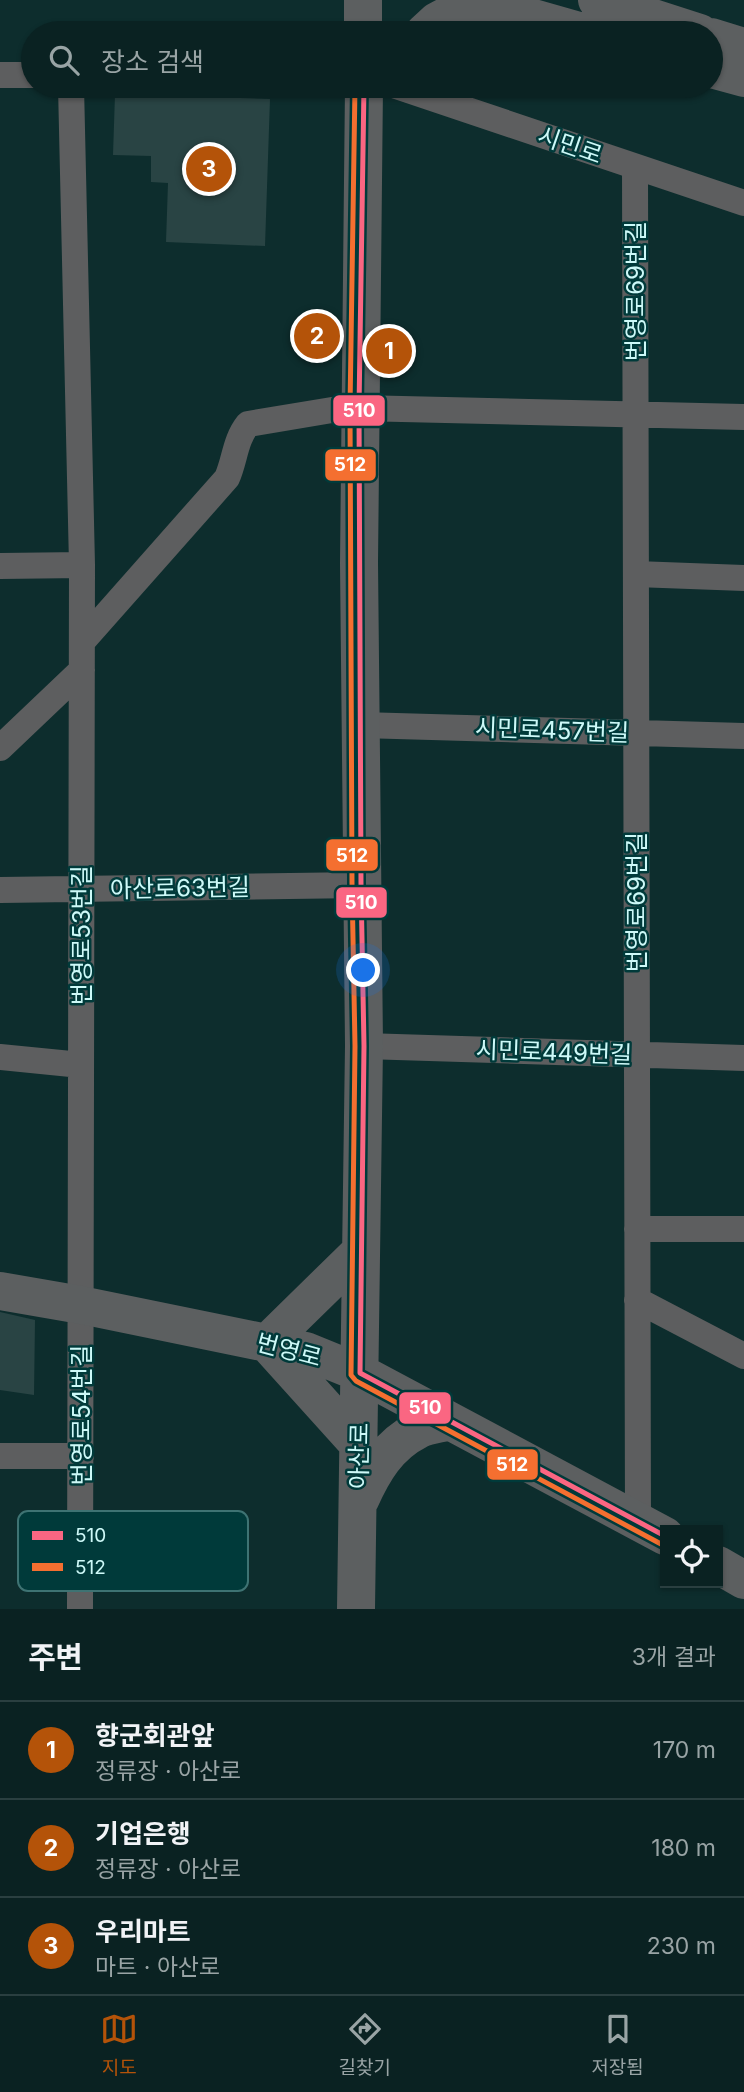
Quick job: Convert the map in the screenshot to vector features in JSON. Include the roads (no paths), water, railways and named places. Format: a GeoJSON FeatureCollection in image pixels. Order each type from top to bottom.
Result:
{"type":"FeatureCollection","features":[{"type":"Feature","properties":{"kind":"street"},"geometry":{"type":"LineString","coordinates":[[363,0],[363,21]]}},
{"type":"Feature","properties":{"kind":"street"},"geometry":{"type":"LineString","coordinates":[[597,0],[663,21]]}},
{"type":"Feature","properties":{"kind":"street"},"geometry":{"type":"LineString","coordinates":[[436,21],[472,1],[543,21]]}},
{"type":"Feature","properties":{"kind":"street"},"geometry":{"type":"LineString","coordinates":[[723,41],[744,47]]}},
{"type":"Feature","properties":{"kind":"street"},"geometry":{"type":"LineString","coordinates":[[723,73],[744,79]]}},
{"type":"Feature","properties":{"kind":"street"},"geometry":{"type":"LineString","coordinates":[[0,75],[21,75]]}},
{"type":"Feature","properties":{"kind":"street","name":"번영로53번길"},"geometry":{"type":"LineString","coordinates":[[71,98],[82,565],[81,1305]]}},
{"type":"Feature","properties":{"kind":"street","name":"아산로"},"geometry":{"type":"LineString","coordinates":[[356,1609],[364,1046],[359,408],[376,98]]}},
{"type":"Feature","properties":{"kind":"street","name":"시민로"},"geometry":{"type":"LineString","coordinates":[[403,98],[635,167],[744,203]]}},
{"type":"Feature","properties":{"kind":"street","name":"번영로69번길"},"geometry":{"type":"LineString","coordinates":[[635,167],[637,1300],[651,1528]]}},
{"type":"Feature","properties":{"kind":"street"},"geometry":{"type":"LineString","coordinates":[[82,642],[227,478],[240,435],[248,425],[332,410],[359,408],[744,417]]}},
{"type":"Feature","properties":{"kind":"street"},"geometry":{"type":"LineString","coordinates":[[0,566],[82,565]]}},
{"type":"Feature","properties":{"kind":"street"},"geometry":{"type":"LineString","coordinates":[[636,574],[744,578]]}},
{"type":"Feature","properties":{"kind":"street"},"geometry":{"type":"LineString","coordinates":[[0,748],[82,670]]}},
{"type":"Feature","properties":{"kind":"street","name":"시민로457번길"},"geometry":{"type":"LineString","coordinates":[[361,725],[744,736]]}},
{"type":"Feature","properties":{"kind":"street","name":"아산로63번길"},"geometry":{"type":"LineString","coordinates":[[0,890],[361,885]]}},
{"type":"Feature","properties":{"kind":"street","name":"시민로449번길"},"geometry":{"type":"LineString","coordinates":[[364,1046],[744,1058]]}},
{"type":"Feature","properties":{"kind":"street"},"geometry":{"type":"LineString","coordinates":[[0,1057],[81,1065]]}},
{"type":"Feature","properties":{"kind":"street"},"geometry":{"type":"LineString","coordinates":[[637,1229],[744,1229]]}},
{"type":"Feature","properties":{"kind":"street"},"geometry":{"type":"LineString","coordinates":[[359,1445],[267,1343],[361,1251]]}},
{"type":"Feature","properties":{"kind":"street","name":"번영로"},"geometry":{"type":"LineString","coordinates":[[0,1291],[306,1351],[360,1373],[651,1528]]}},
{"type":"Feature","properties":{"kind":"street"},"geometry":{"type":"LineString","coordinates":[[637,1300],[744,1356]]}},
{"type":"Feature","properties":{"kind":"street","name":"번영로54번길"},"geometry":{"type":"LineString","coordinates":[[81,1305],[81,1511]]}},
{"type":"Feature","properties":{"kind":"street"},"geometry":{"type":"LineString","coordinates":[[358,1505],[372,1473],[392,1447],[420,1429],[450,1421]]}},
{"type":"Feature","properties":{"kind":"street"},"geometry":{"type":"LineString","coordinates":[[0,1456],[81,1456]]}},
{"type":"Feature","properties":{"kind":"street"},"geometry":{"type":"LineString","coordinates":[[723,1568],[744,1580]]}},
{"type":"Feature","properties":{"kind":"street","name":"번영로54번길"},"geometry":{"type":"LineString","coordinates":[[80,1591],[80,1609]]}},
{"type":"Feature","properties":{"kind":"place","name":"우리마트"},"geometry":{"type":"Point","coordinates":[209,169]}},
{"type":"Feature","properties":{"kind":"place","name":"기업은행"},"geometry":{"type":"Point","coordinates":[317,336]}},
{"type":"Feature","properties":{"kind":"place","name":"향군회관앞"},"geometry":{"type":"Point","coordinates":[389,351]}}]}
